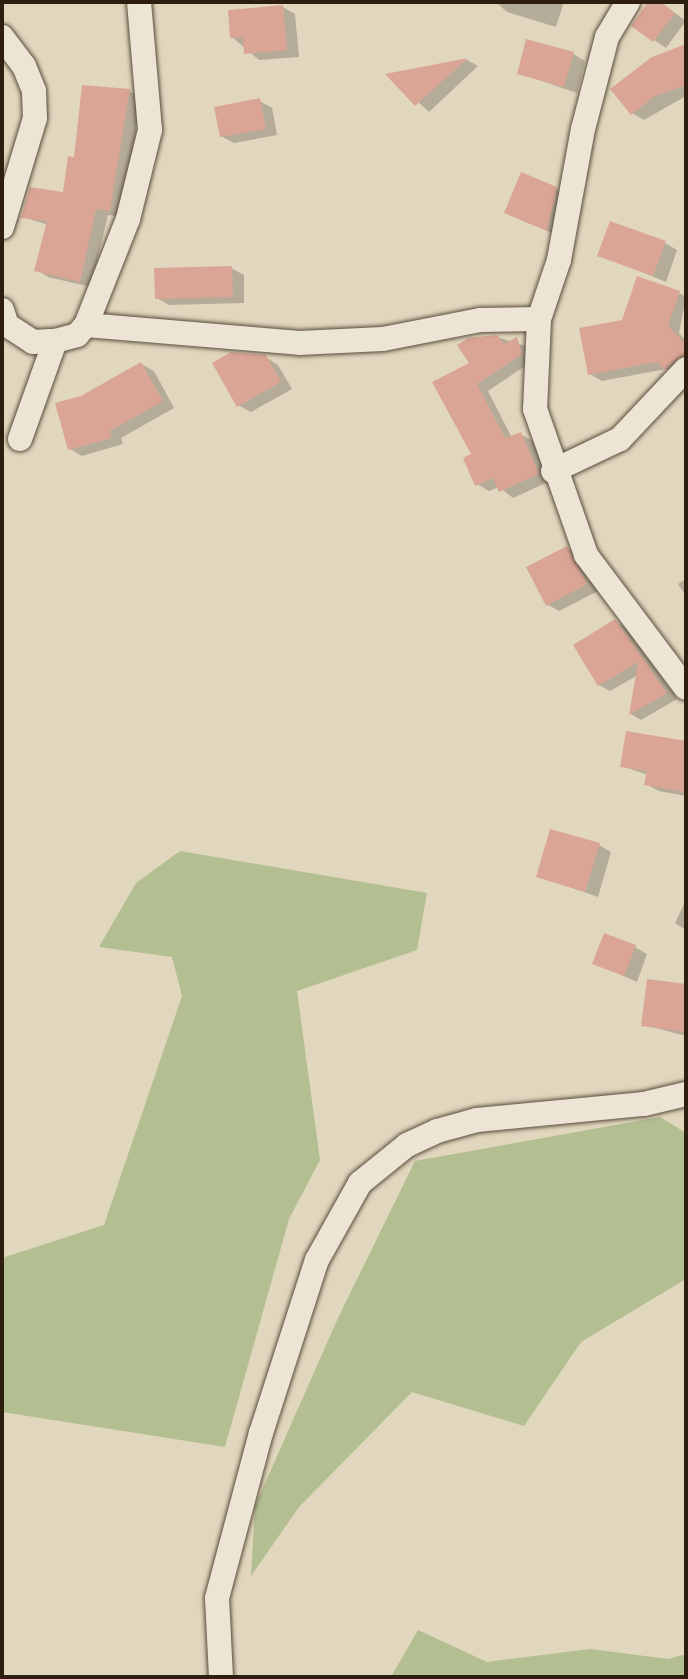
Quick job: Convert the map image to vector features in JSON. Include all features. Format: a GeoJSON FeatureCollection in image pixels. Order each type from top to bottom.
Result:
{"type":"FeatureCollection","features":[{"type":"Feature","properties":{"kind":"street"},"geometry":{"type":"LineString","coordinates":[[2,310],[7,325],[33,342],[55,341],[77,335],[86,325],[128,219],[150,130],[139,2]]}},
{"type":"Feature","properties":{"kind":"street"},"geometry":{"type":"LineString","coordinates":[[628,2],[607,37],[583,129],[559,260],[539,319],[535,409],[553,471],[586,555],[686,688]]}},
{"type":"Feature","properties":{"kind":"street"},"geometry":{"type":"LineString","coordinates":[[2,37],[24,66],[34,91],[35,118],[2,227]]}},
{"type":"Feature","properties":{"kind":"street"},"geometry":{"type":"LineString","coordinates":[[86,325],[299,343],[383,339],[480,320],[539,319]]}},
{"type":"Feature","properties":{"kind":"street"},"geometry":{"type":"LineString","coordinates":[[20,439],[55,341]]}},
{"type":"Feature","properties":{"kind":"street"},"geometry":{"type":"LineString","coordinates":[[553,471],[620,439],[686,369]]}},
{"type":"Feature","properties":{"kind":"street"},"geometry":{"type":"LineString","coordinates":[[221,1677],[217,1598],[261,1433],[317,1260],[360,1183],[407,1145],[437,1131],[477,1120],[644,1104],[686,1094]]}},
{"type":"Feature","properties":{"kind":"green space"},"geometry":{"type":"Polygon","coordinates":[[[180,851],[427,893],[417,950],[297,991],[320,1160],[289,1219],[225,1447],[2,1412],[2,1258],[104,1225],[182,996],[172,957],[99,947],[136,883],[180,851]]]}},
{"type":"Feature","properties":{"kind":"green space"},"geometry":{"type":"Polygon","coordinates":[[[660,1117],[686,1133],[686,1279],[581,1342],[524,1426],[412,1392],[299,1507],[251,1576],[255,1506],[338,1318],[415,1161],[660,1117]]]}},
{"type":"Feature","properties":{"kind":"green space"},"geometry":{"type":"Polygon","coordinates":[[[418,1630],[487,1662],[590,1649],[668,1659],[686,1654],[686,1677],[391,1677],[418,1630]]]}},
{"type":"Feature","properties":{"kind":"building"},"geometry":{"type":"Polygon","coordinates":[[[648,2],[661,2],[675,13],[653,42],[631,26],[648,2]]]}},
{"type":"Feature","properties":{"kind":"building"},"geometry":{"type":"Polygon","coordinates":[[[283,5],[287,50],[244,54],[243,37],[230,38],[228,10],[283,5]]]}},
{"type":"Feature","properties":{"kind":"building"},"geometry":{"type":"Polygon","coordinates":[[[526,39],[574,52],[564,87],[517,74],[526,39]]]}},
{"type":"Feature","properties":{"kind":"building"},"geometry":{"type":"Polygon","coordinates":[[[686,44],[686,85],[653,97],[631,115],[610,89],[652,57],[686,44]]]}},
{"type":"Feature","properties":{"kind":"building"},"geometry":{"type":"Polygon","coordinates":[[[468,58],[415,106],[385,74],[468,58]]]}},
{"type":"Feature","properties":{"kind":"building"},"geometry":{"type":"Polygon","coordinates":[[[82,85],[130,89],[110,211],[96,209],[80,282],[34,271],[47,221],[21,218],[30,187],[63,192],[68,156],[74,157],[82,85]]]}},
{"type":"Feature","properties":{"kind":"building"},"geometry":{"type":"Polygon","coordinates":[[[260,98],[266,129],[220,137],[214,107],[260,98]]]}},
{"type":"Feature","properties":{"kind":"building"},"geometry":{"type":"Polygon","coordinates":[[[521,172],[557,187],[547,231],[504,213],[521,172]]]}},
{"type":"Feature","properties":{"kind":"building"},"geometry":{"type":"Polygon","coordinates":[[[610,221],[666,241],[653,276],[597,256],[610,221]]]}},
{"type":"Feature","properties":{"kind":"building"},"geometry":{"type":"Polygon","coordinates":[[[232,266],[233,297],[155,299],[154,268],[232,266]]]}},
{"type":"Feature","properties":{"kind":"building"},"geometry":{"type":"Polygon","coordinates":[[[637,276],[680,291],[668,325],[686,345],[686,354],[664,370],[657,362],[588,375],[579,328],[622,320],[637,276]]]}},
{"type":"Feature","properties":{"kind":"building"},"geometry":{"type":"Polygon","coordinates":[[[497,335],[504,344],[517,337],[522,354],[477,384],[505,438],[521,432],[539,474],[499,492],[493,478],[475,486],[463,458],[471,454],[432,382],[469,363],[457,345],[468,338],[497,335]]]}},
{"type":"Feature","properties":{"kind":"building"},"geometry":{"type":"Polygon","coordinates":[[[231,352],[266,355],[281,382],[237,407],[212,363],[231,352]]]}},
{"type":"Feature","properties":{"kind":"building"},"geometry":{"type":"Polygon","coordinates":[[[141,362],[163,401],[110,431],[112,438],[68,450],[55,403],[81,396],[141,362]]]}},
{"type":"Feature","properties":{"kind":"building"},"geometry":{"type":"Polygon","coordinates":[[[567,546],[587,584],[546,606],[526,567],[567,546]]]}},
{"type":"Feature","properties":{"kind":"building"},"geometry":{"type":"Polygon","coordinates":[[[615,619],[667,693],[629,715],[638,662],[598,686],[573,645],[615,619]]]}},
{"type":"Feature","properties":{"kind":"building"},"geometry":{"type":"Polygon","coordinates":[[[626,731],[686,741],[686,792],[644,785],[647,771],[620,767],[626,731]]]}},
{"type":"Feature","properties":{"kind":"building"},"geometry":{"type":"Polygon","coordinates":[[[550,829],[600,843],[585,892],[536,877],[550,829]]]}},
{"type":"Feature","properties":{"kind":"building"},"geometry":{"type":"Polygon","coordinates":[[[604,933],[636,945],[624,976],[592,964],[604,933]]]}},
{"type":"Feature","properties":{"kind":"building"},"geometry":{"type":"Polygon","coordinates":[[[647,979],[686,984],[686,1032],[641,1026],[647,979]]]}}]}
